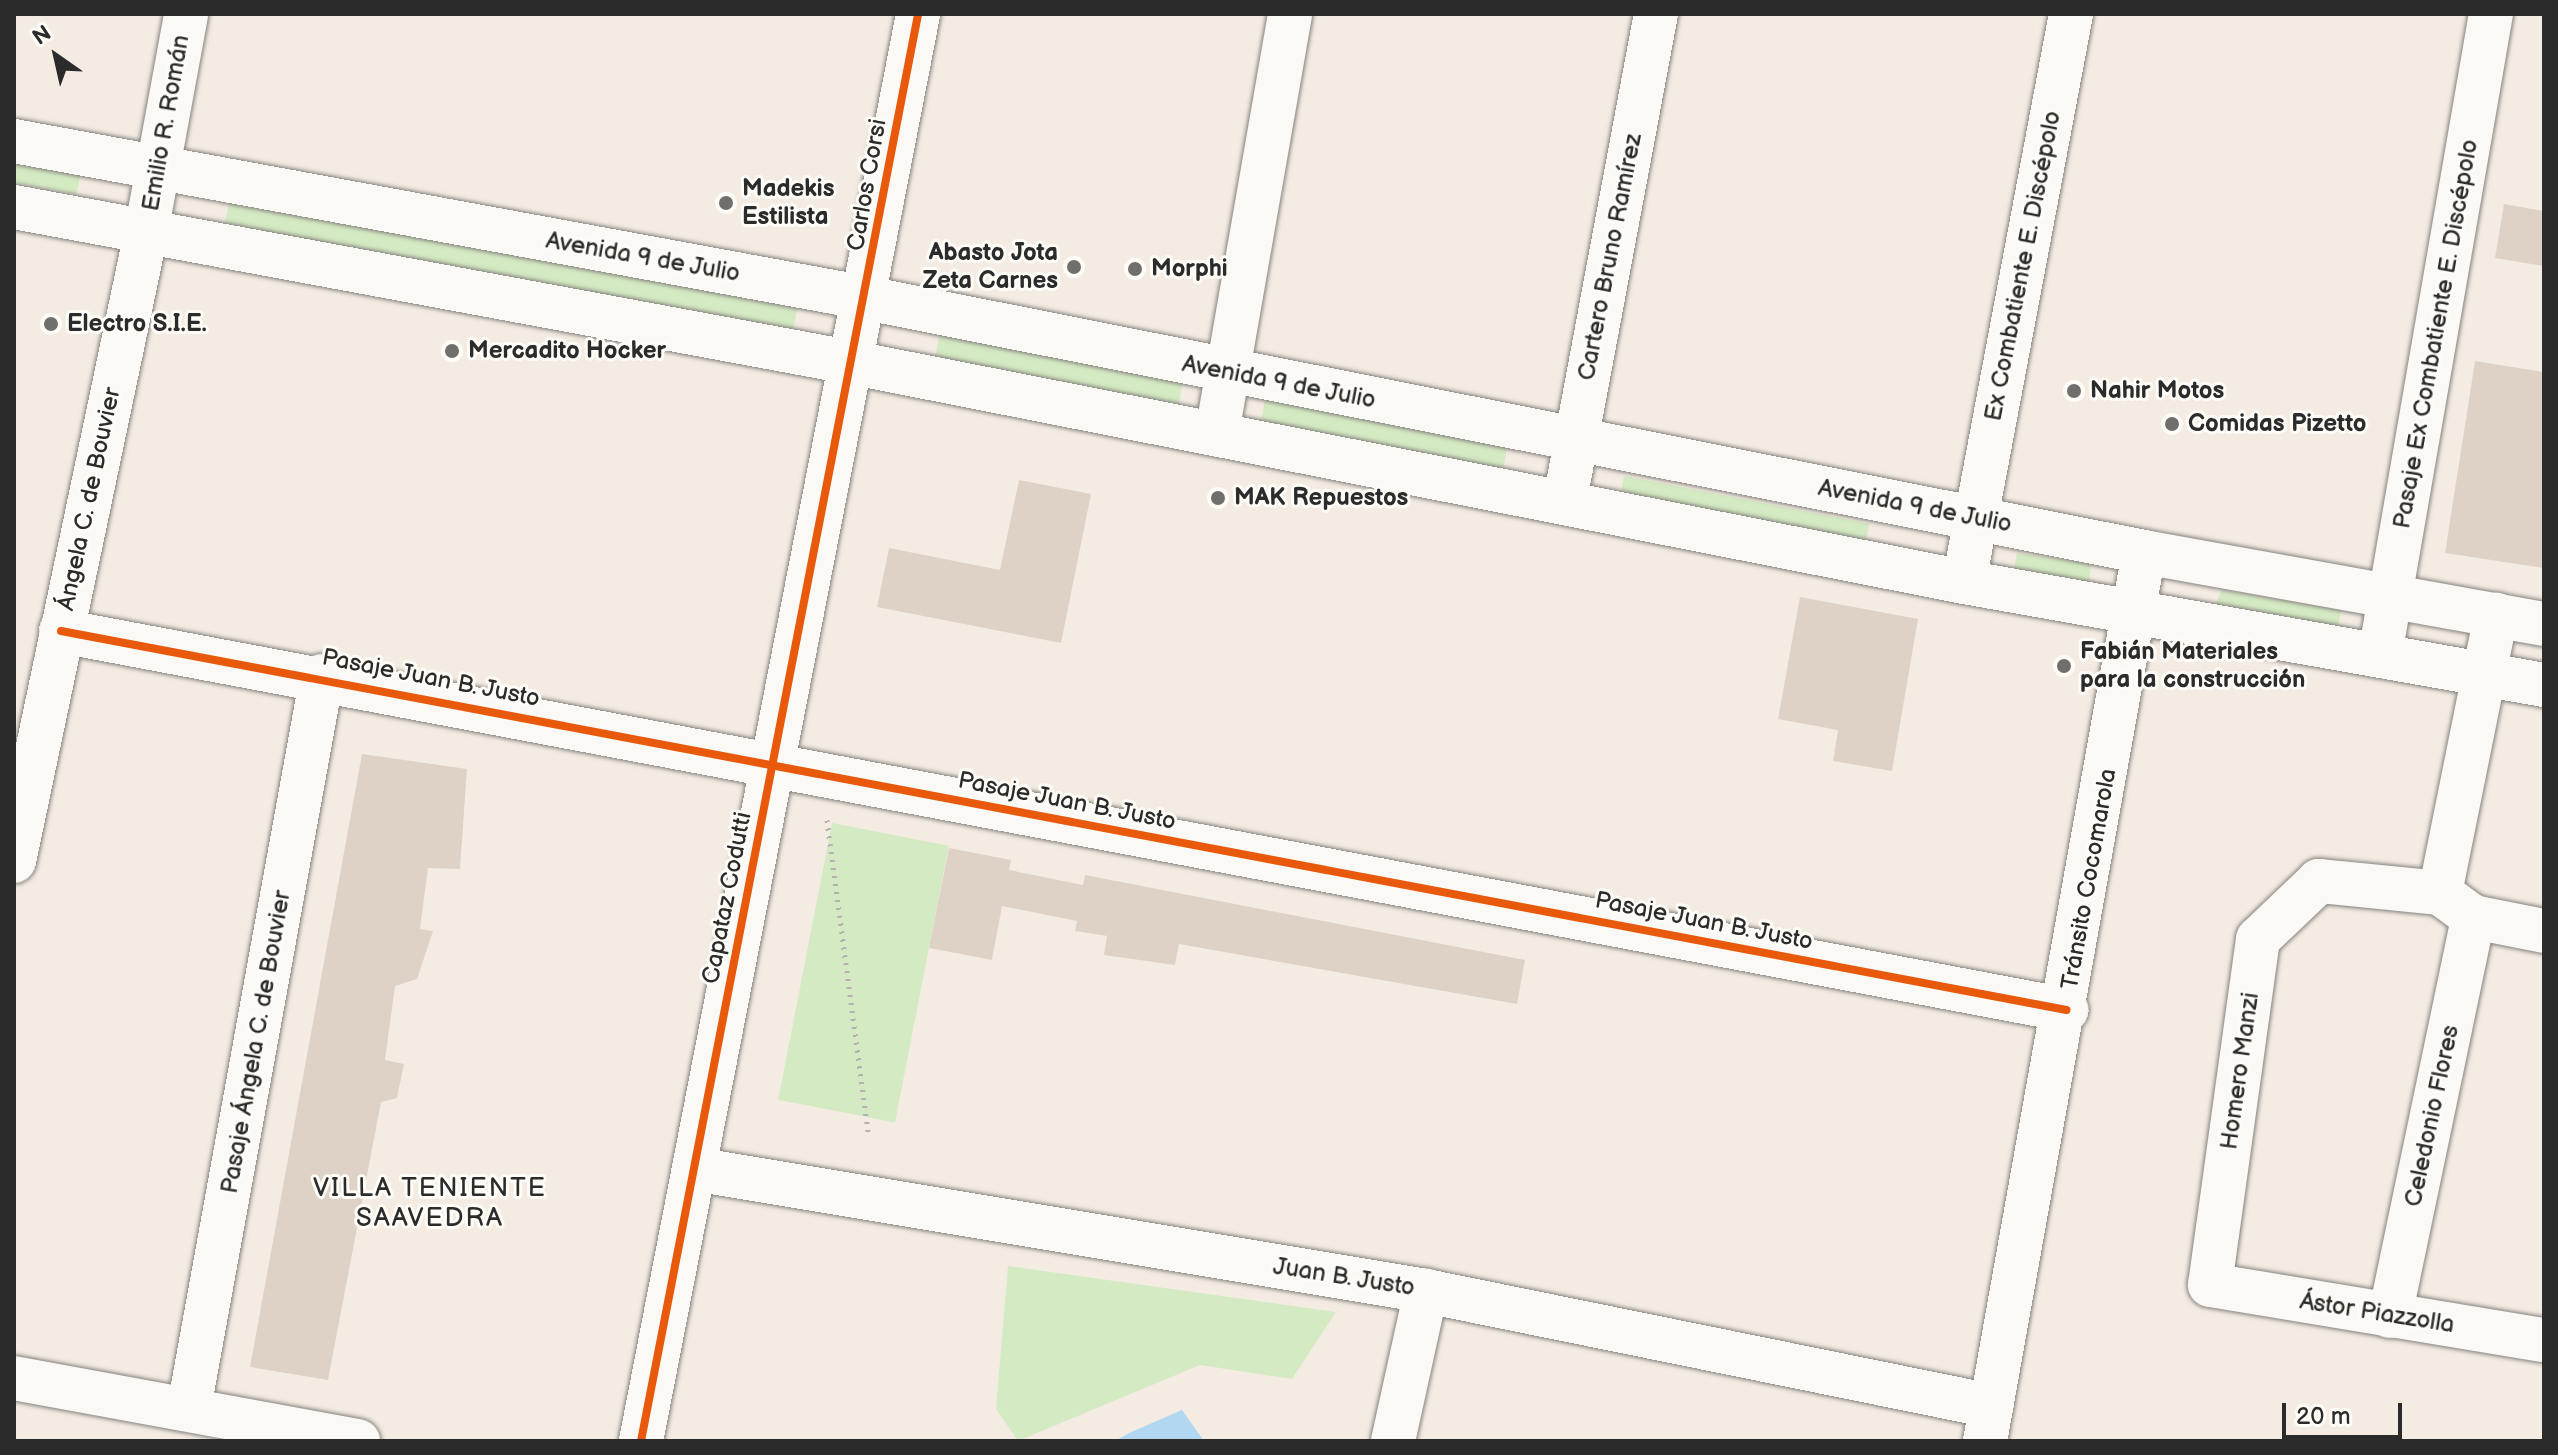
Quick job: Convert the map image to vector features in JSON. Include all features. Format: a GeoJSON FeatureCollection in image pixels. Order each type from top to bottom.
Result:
{"type":"FeatureCollection","features":[{"type":"Feature","properties":{"kind":"street","name":"Emilio R. Román"},"geometry":{"type":"LineString","coordinates":[[146,233],[186,14]]}},
{"type":"Feature","properties":{"kind":"street","name":"Carlos Corsi"},"geometry":{"type":"LineString","coordinates":[[849,362],[866,298],[918,14]]}},
{"type":"Feature","properties":{"kind":"street"},"geometry":{"type":"LineString","coordinates":[[1217,433],[1290,14]]}},
{"type":"Feature","properties":{"kind":"street","name":"Cartero Bruno Ramírez"},"geometry":{"type":"LineString","coordinates":[[1565,500],[1656,14]]}},
{"type":"Feature","properties":{"kind":"street","name":"Ex Combatiente E. Discépolo"},"geometry":{"type":"LineString","coordinates":[[1964,582],[2071,14]]}},
{"type":"Feature","properties":{"kind":"street","name":"Pasaje Ex Combatiente E. Discépolo"},"geometry":{"type":"LineString","coordinates":[[2380,655],[2491,14]]}},
{"type":"Feature","properties":{"kind":"street","name":"Avenida 9 de Julio"},"geometry":{"type":"LineString","coordinates":[[14,141],[866,298],[1226,373],[1575,438],[2144,552],[2544,624]]}},
{"type":"Feature","properties":{"kind":"street"},"geometry":{"type":"LineString","coordinates":[[14,207],[849,362],[1565,500],[1964,582],[2544,685]]}},
{"type":"Feature","properties":{"kind":"street","name":"Ángela C. de Bouvier"},"geometry":{"type":"LineString","coordinates":[[14,861],[146,233]]}},
{"type":"Feature","properties":{"kind":"street","name":"Capataz Codutti"},"geometry":{"type":"LineString","coordinates":[[641,1441],[849,362]]}},
{"type":"Feature","properties":{"kind":"street","name":"Tránsito Cocomarola"},"geometry":{"type":"LineString","coordinates":[[1988,1423],[2067,1010],[2144,552]]}},
{"type":"Feature","properties":{"kind":"street","name":"Celedonio Flores"},"geometry":{"type":"LineString","coordinates":[[2390,1316],[2456,905],[2484,674],[2496,615]]}},
{"type":"Feature","properties":{"kind":"street","name":"Pasaje Juan B. Justo"},"geometry":{"type":"LineString","coordinates":[[61,631],[322,676],[773,766],[2067,1010]]}},
{"type":"Feature","properties":{"kind":"street","name":"Pasaje Ángela C. de Bouvier"},"geometry":{"type":"LineString","coordinates":[[189,1408],[322,676]]}},
{"type":"Feature","properties":{"kind":"street","name":"Homero Manzi"},"geometry":{"type":"LineString","coordinates":[[2210,1285],[2258,939],[2319,881],[2456,905]]}},
{"type":"Feature","properties":{"kind":"street"},"geometry":{"type":"LineString","coordinates":[[2456,905],[2544,931]]}},
{"type":"Feature","properties":{"kind":"street","name":"Juan B. Justo"},"geometry":{"type":"LineString","coordinates":[[694,1169],[1426,1291],[1988,1423]]}},
{"type":"Feature","properties":{"kind":"street","name":"Ástor Piazzolla"},"geometry":{"type":"LineString","coordinates":[[2210,1285],[2544,1340]]}},
{"type":"Feature","properties":{"kind":"street"},"geometry":{"type":"LineString","coordinates":[[1393,1441],[1426,1291]]}},
{"type":"Feature","properties":{"kind":"street"},"geometry":{"type":"LineString","coordinates":[[14,1378],[358,1441]]}},
{"type":"Feature","properties":{"kind":"path"},"geometry":{"type":"LineString","coordinates":[[821,775],[868,1133]]}},
{"type":"Feature","properties":{"kind":"green space"},"geometry":{"type":"Polygon","coordinates":[[[14,155],[82,168],[77,195],[14,183],[14,155]]]}},
{"type":"Feature","properties":{"kind":"green space"},"geometry":{"type":"Polygon","coordinates":[[[230,198],[797,308],[792,334],[225,224],[230,198]]]}},
{"type":"Feature","properties":{"kind":"green space"},"geometry":{"type":"Polygon","coordinates":[[[940,332],[1183,379],[1178,405],[935,358],[940,332]]]}},
{"type":"Feature","properties":{"kind":"green space"},"geometry":{"type":"Polygon","coordinates":[[[1265,399],[1507,446],[1502,473],[1260,426],[1265,399]]]}},
{"type":"Feature","properties":{"kind":"green space"},"geometry":{"type":"Polygon","coordinates":[[[1624,476],[1869,524],[1866,541],[1621,494],[1624,476]]]}},
{"type":"Feature","properties":{"kind":"green space"},"geometry":{"type":"Polygon","coordinates":[[[2017,553],[2091,564],[2089,582],[2014,568],[2017,553]]]}},
{"type":"Feature","properties":{"kind":"green space"},"geometry":{"type":"Polygon","coordinates":[[[2222,590],[2341,610],[2338,630],[2215,606],[2222,590]]]}},
{"type":"Feature","properties":{"kind":"green space"},"geometry":{"type":"Polygon","coordinates":[[[832,823],[949,846],[895,1123],[778,1100],[832,823]]]}},
{"type":"Feature","properties":{"kind":"green space"},"geometry":{"type":"Polygon","coordinates":[[[1008,1266],[1336,1312],[1292,1379],[1200,1365],[1018,1441],[996,1409],[1008,1266]]]}},
{"type":"Feature","properties":{"kind":"water"},"geometry":{"type":"Polygon","coordinates":[[[1182,1410],[1204,1441],[1115,1441],[1129,1433],[1182,1410]]]}},
{"type":"Feature","properties":{"kind":"building"},"geometry":{"type":"Polygon","coordinates":[[[2504,204],[2544,211],[2544,266],[2495,258],[2504,204]]]}},
{"type":"Feature","properties":{"kind":"building"},"geometry":{"type":"Polygon","coordinates":[[[2475,361],[2544,372],[2544,568],[2445,553],[2475,361]]]}},
{"type":"Feature","properties":{"kind":"building"},"geometry":{"type":"Polygon","coordinates":[[[1019,480],[1091,494],[1061,643],[877,607],[889,548],[1000,570],[1019,480]]]}},
{"type":"Feature","properties":{"kind":"building"},"geometry":{"type":"Polygon","coordinates":[[[1800,597],[1918,619],[1892,771],[1833,761],[1838,730],[1778,719],[1800,597]]]}},
{"type":"Feature","properties":{"kind":"building"},"geometry":{"type":"Polygon","coordinates":[[[362,754],[467,769],[460,869],[428,868],[420,929],[433,931],[417,979],[395,986],[385,1060],[404,1064],[397,1098],[381,1102],[328,1380],[250,1367],[362,754]]]}},
{"type":"Feature","properties":{"kind":"building"},"geometry":{"type":"Polygon","coordinates":[[[949,848],[1011,860],[1009,870],[1083,885],[1085,875],[1525,960],[1517,1004],[1179,944],[1175,965],[1104,955],[1107,936],[1075,931],[1077,921],[1002,906],[992,960],[929,948],[949,848]]]}},
{"type":"Feature","properties":{"kind":"cycle path"},"geometry":{"type":"LineString","coordinates":[[641,1441],[918,14]]}},
{"type":"Feature","properties":{"kind":"cycle path"},"geometry":{"type":"LineString","coordinates":[[61,631],[2067,1010]]}},
{"type":"Feature","properties":{"kind":"place","name":"Madekis Estilista"},"geometry":{"type":"Point","coordinates":[726,203]}},
{"type":"Feature","properties":{"kind":"place","name":"Abasto Jota Zeta Carnes"},"geometry":{"type":"Point","coordinates":[1074,267]}},
{"type":"Feature","properties":{"kind":"place","name":"Morphi"},"geometry":{"type":"Point","coordinates":[1135,269]}},
{"type":"Feature","properties":{"kind":"place","name":"Electro S.I.E."},"geometry":{"type":"Point","coordinates":[51,324]}},
{"type":"Feature","properties":{"kind":"place","name":"Mercadito Hocker"},"geometry":{"type":"Point","coordinates":[452,351]}},
{"type":"Feature","properties":{"kind":"place","name":"Nahir Motos"},"geometry":{"type":"Point","coordinates":[2074,391]}},
{"type":"Feature","properties":{"kind":"place","name":"Comidas Pizetto"},"geometry":{"type":"Point","coordinates":[2172,424]}},
{"type":"Feature","properties":{"kind":"place","name":"MAK Repuestos"},"geometry":{"type":"Point","coordinates":[1218,498]}},
{"type":"Feature","properties":{"kind":"place","name":"Fabián Materiales para la construcción"},"geometry":{"type":"Point","coordinates":[2064,666]}},
{"type":"Feature","properties":{"kind":"district","name":"VILLA TENIENTE SAAVEDRA"},"geometry":{"type":"Point","coordinates":[430,1204]}}]}
